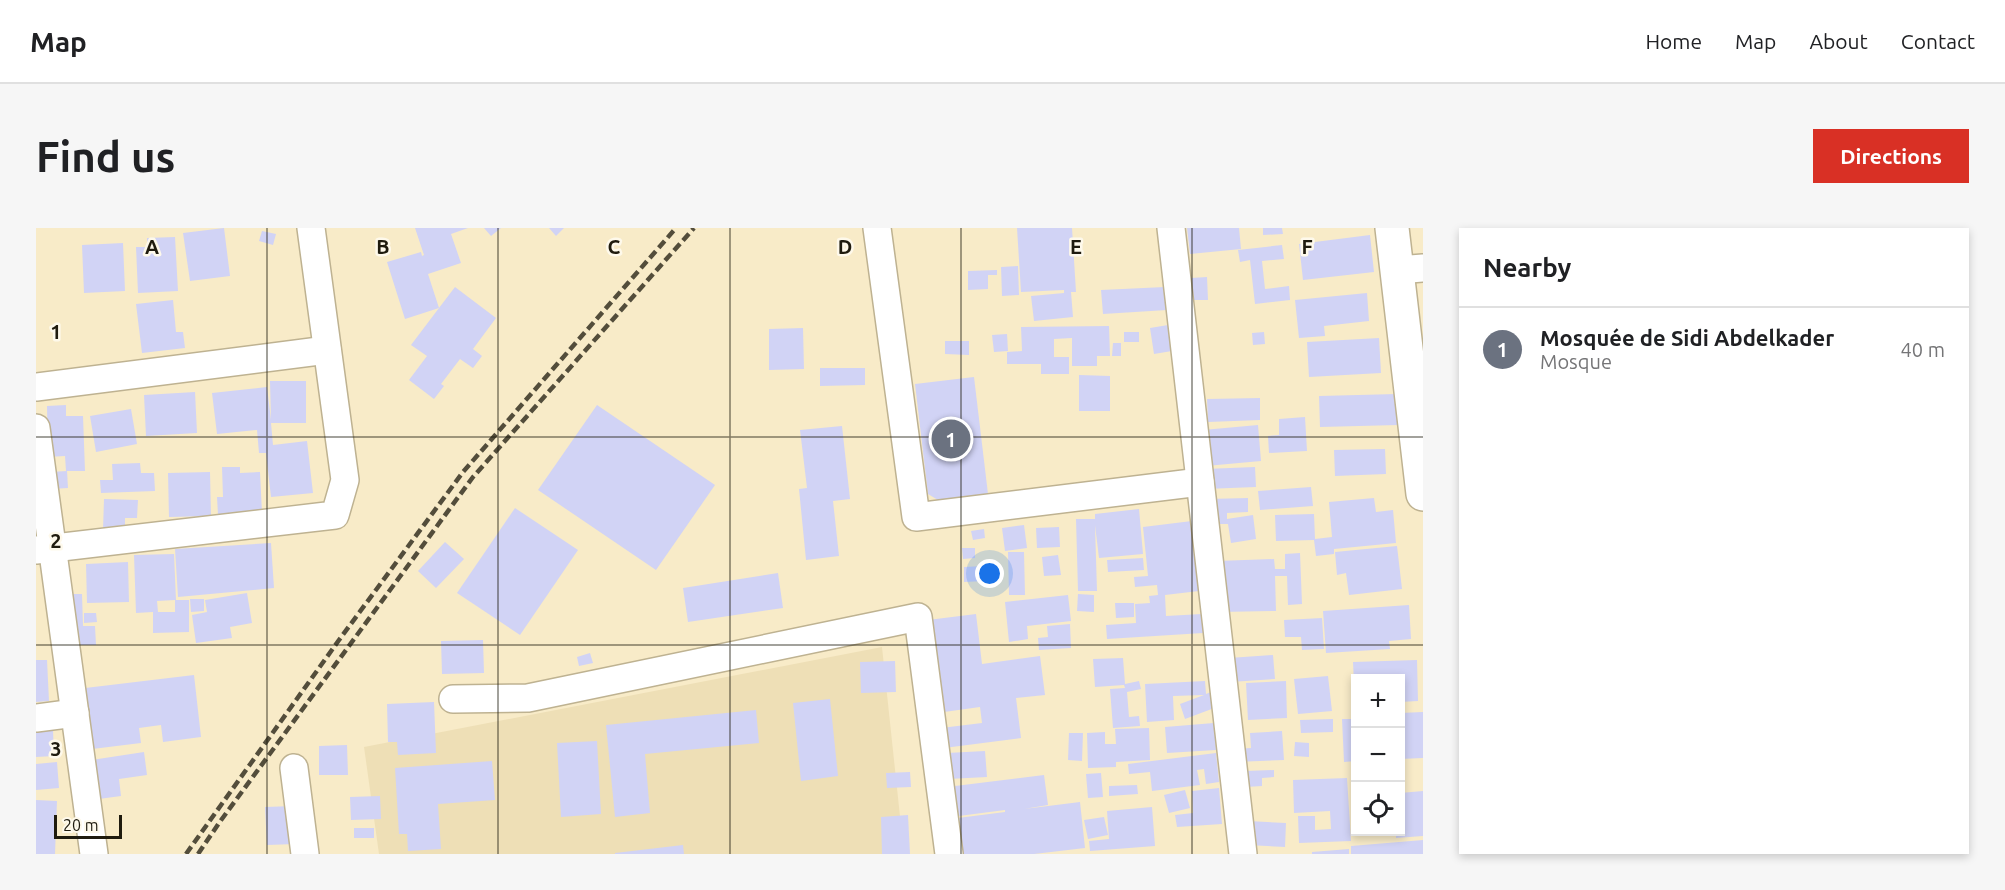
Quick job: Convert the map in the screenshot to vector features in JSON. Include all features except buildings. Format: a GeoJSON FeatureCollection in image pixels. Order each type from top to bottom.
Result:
{"type":"FeatureCollection","features":[{"type":"Feature","properties":{"kind":"street"},"geometry":{"type":"LineString","coordinates":[[44,549],[335,515],[345,480],[311,228]]}},
{"type":"Feature","properties":{"kind":"street"},"geometry":{"type":"LineString","coordinates":[[877,228],[916,517],[1200,482]]}},
{"type":"Feature","properties":{"kind":"street"},"geometry":{"type":"LineString","coordinates":[[1171,228],[1200,482],[1237,853]]}},
{"type":"Feature","properties":{"kind":"street"},"geometry":{"type":"LineString","coordinates":[[1392,228],[1410,269],[1423,494]]}},
{"type":"Feature","properties":{"kind":"street"},"geometry":{"type":"LineString","coordinates":[[36,387],[327,350]]}},
{"type":"Feature","properties":{"kind":"street"},"geometry":{"type":"LineString","coordinates":[[36,428],[44,549],[75,713],[94,854]]}},
{"type":"Feature","properties":{"kind":"street"},"geometry":{"type":"LineString","coordinates":[[453,699],[528,698],[918,617],[949,854]]}},
{"type":"Feature","properties":{"kind":"street"},"geometry":{"type":"LineString","coordinates":[[36,718],[75,713]]}},
{"type":"Feature","properties":{"kind":"street"},"geometry":{"type":"LineString","coordinates":[[294,768],[304,854]]}},
{"type":"Feature","properties":{"kind":"shaded area"},"geometry":{"type":"Polygon","coordinates":[[[882,647],[904,854],[379,854],[364,747],[882,647]]]}},
{"type":"Feature","properties":{"kind":"railway"},"geometry":{"type":"LineString","coordinates":[[186,854],[463,472],[676,228]]}},
{"type":"Feature","properties":{"kind":"railway"},"geometry":{"type":"LineString","coordinates":[[198,854],[473,477],[694,228]]}},
{"type":"Feature","properties":{"kind":"place","name":"Mosquée de Sidi Abdelkader"},"geometry":{"type":"Point","coordinates":[951,439]}}]}
